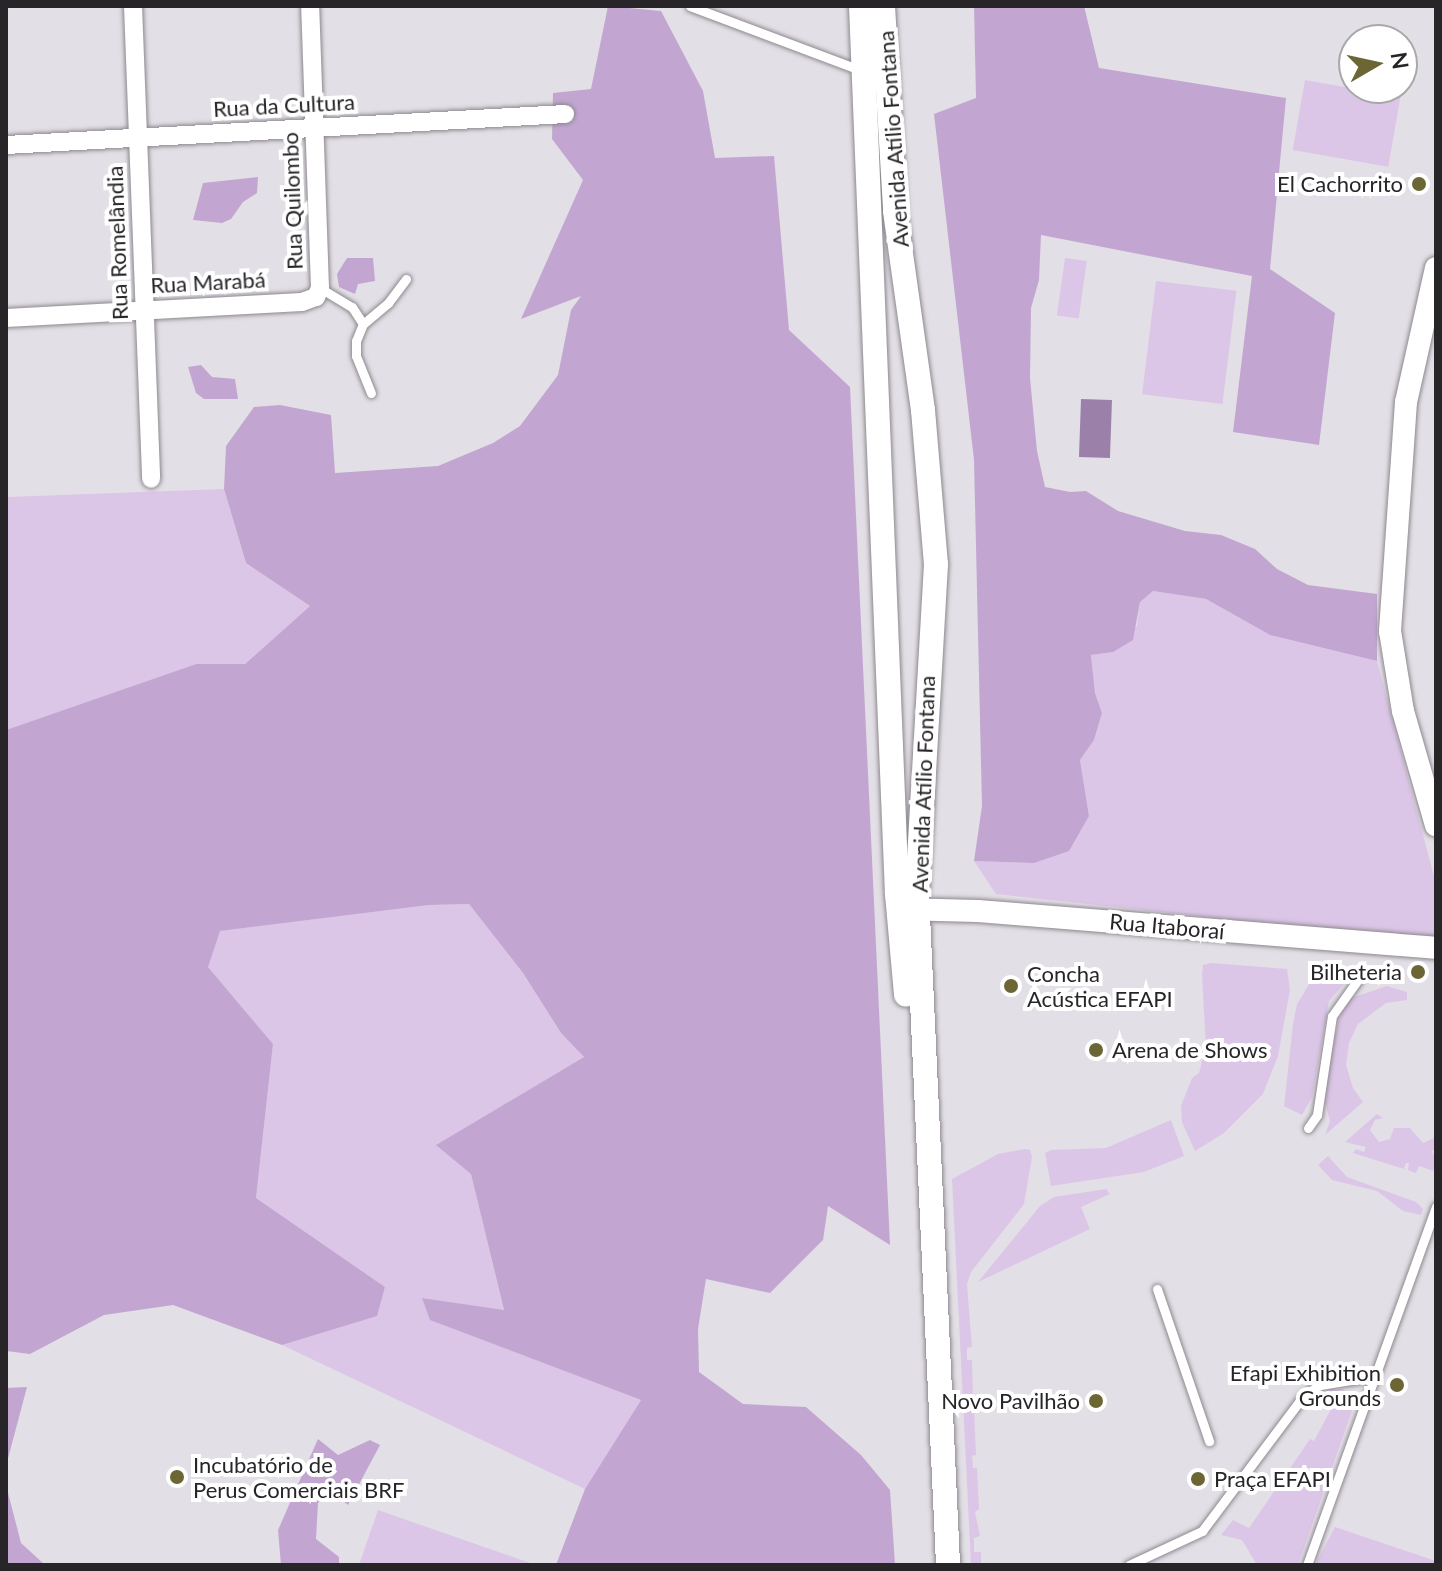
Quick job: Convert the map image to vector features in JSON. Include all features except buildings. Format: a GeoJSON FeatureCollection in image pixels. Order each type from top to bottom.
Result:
{"type":"FeatureCollection","features":[{"type":"Feature","properties":{"kind":"main road","name":"Avenida Atílio Fontana"},"geometry":{"type":"LineString","coordinates":[[861,6],[908,909],[948,1565]]}},
{"type":"Feature","properties":{"kind":"main road","name":"Avenida Atílio Fontana"},"geometry":{"type":"LineString","coordinates":[[883,6],[895,211],[923,410],[936,564],[908,909],[906,985],[932,1565]]}},
{"type":"Feature","properties":{"kind":"street","name":"Rua Romelândia"},"geometry":{"type":"LineString","coordinates":[[133,6],[151,479]]}},
{"type":"Feature","properties":{"kind":"street","name":"Rua Quilombo"},"geometry":{"type":"LineString","coordinates":[[310,6],[318,292]]}},
{"type":"Feature","properties":{"kind":"street","name":"Rua da Cultura"},"geometry":{"type":"LineString","coordinates":[[6,145],[565,114]]}},
{"type":"Feature","properties":{"kind":"street"},"geometry":{"type":"LineString","coordinates":[[1436,268],[1406,402],[1390,631],[1403,711],[1436,825]]}},
{"type":"Feature","properties":{"kind":"street","name":"Rua Marabá"},"geometry":{"type":"LineString","coordinates":[[6,318],[302,302],[318,292]]}},
{"type":"Feature","properties":{"kind":"street","name":"Rua Itaboraí"},"geometry":{"type":"LineString","coordinates":[[908,909],[978,911],[1436,948]]}},
{"type":"Feature","properties":{"kind":"lane"},"geometry":{"type":"LineString","coordinates":[[690,6],[863,71]]}},
{"type":"Feature","properties":{"kind":"lane"},"geometry":{"type":"LineString","coordinates":[[371,393],[356,356],[356,341],[363,324],[388,303],[406,279]]}},
{"type":"Feature","properties":{"kind":"lane"},"geometry":{"type":"LineString","coordinates":[[318,292],[352,307],[363,324]]}},
{"type":"Feature","properties":{"kind":"lane"},"geometry":{"type":"LineString","coordinates":[[1308,1128],[1317,1115],[1332,1016],[1362,974]]}},
{"type":"Feature","properties":{"kind":"lane"},"geometry":{"type":"LineString","coordinates":[[1307,1565],[1436,1207]]}},
{"type":"Feature","properties":{"kind":"lane"},"geometry":{"type":"LineString","coordinates":[[1157,1289],[1209,1441]]}},
{"type":"Feature","properties":{"kind":"lane"},"geometry":{"type":"LineString","coordinates":[[1129,1565],[1202,1531],[1304,1395],[1330,1383],[1375,1376]]}},
{"type":"Feature","properties":{"kind":"shaded area"},"geometry":{"type":"Polygon","coordinates":[[[608,6],[661,11],[703,91],[715,158],[774,156],[789,330],[850,387],[890,1245],[828,1206],[823,1240],[770,1293],[706,1279],[698,1329],[699,1372],[743,1404],[806,1407],[861,1455],[890,1490],[895,1565],[556,1565],[585,1489],[641,1400],[430,1320],[422,1298],[504,1310],[471,1174],[436,1145],[584,1057],[561,1033],[523,973],[469,904],[429,905],[220,931],[208,967],[273,1044],[256,1198],[385,1287],[377,1316],[282,1345],[173,1305],[104,1315],[30,1354],[6,1351],[6,730],[196,664],[245,664],[310,606],[246,563],[224,489],[226,446],[254,407],[280,405],[331,415],[335,473],[438,466],[493,443],[520,426],[558,375],[571,310],[581,296],[521,319],[583,180],[552,139],[553,93],[591,89],[608,6]]]}},
{"type":"Feature","properties":{"kind":"shaded area"},"geometry":{"type":"Polygon","coordinates":[[[974,6],[1084,6],[1099,68],[1286,98],[1270,269],[1335,313],[1319,445],[1233,432],[1252,276],[1041,235],[1039,280],[1031,308],[1030,378],[1037,451],[1045,487],[1070,492],[1086,491],[1118,511],[1185,531],[1221,535],[1255,549],[1277,569],[1308,585],[1377,594],[1377,661],[1270,635],[1206,599],[1153,591],[1140,602],[1133,640],[1113,652],[1091,655],[1095,693],[1102,713],[1094,740],[1080,760],[1089,816],[1069,851],[1034,863],[974,861],[982,806],[974,460],[934,114],[976,98],[974,6]]]}},
{"type":"Feature","properties":{"kind":"shaded area"},"geometry":{"type":"Polygon","coordinates":[[[1305,80],[1338,86],[1338,104],[1399,104],[1388,167],[1293,150],[1305,80]]]}},
{"type":"Feature","properties":{"kind":"shaded area"},"geometry":{"type":"Polygon","coordinates":[[[258,177],[257,193],[243,202],[231,219],[222,223],[193,220],[203,183],[258,177]]]}},
{"type":"Feature","properties":{"kind":"shaded area"},"geometry":{"type":"Polygon","coordinates":[[[347,258],[373,258],[375,281],[358,284],[355,294],[339,287],[337,274],[347,258]]]}},
{"type":"Feature","properties":{"kind":"shaded area"},"geometry":{"type":"Polygon","coordinates":[[[1065,258],[1087,261],[1079,318],[1057,315],[1065,258]]]}},
{"type":"Feature","properties":{"kind":"shaded area"},"geometry":{"type":"Polygon","coordinates":[[[1156,281],[1236,291],[1223,404],[1142,394],[1156,281]]]}},
{"type":"Feature","properties":{"kind":"shaded area"},"geometry":{"type":"Polygon","coordinates":[[[201,365],[212,377],[235,379],[238,399],[204,399],[196,393],[188,367],[201,365]]]}},
{"type":"Feature","properties":{"kind":"shaded area"},"geometry":{"type":"Polygon","coordinates":[[[1081,399],[1112,400],[1110,458],[1079,457],[1081,399]]]}},
{"type":"Feature","properties":{"kind":"shaded area"},"geometry":{"type":"Polygon","coordinates":[[[224,489],[246,563],[310,606],[245,664],[196,664],[6,730],[6,497],[224,489]]]}},
{"type":"Feature","properties":{"kind":"shaded area"},"geometry":{"type":"Polygon","coordinates":[[[1153,591],[1206,599],[1270,635],[1377,661],[1436,884],[1436,938],[1429,941],[996,894],[974,861],[1034,863],[1089,816],[1080,760],[1094,740],[1102,713],[1095,693],[1091,655],[1113,652],[1137,626],[1140,602],[1153,591]]]}},
{"type":"Feature","properties":{"kind":"shaded area"},"geometry":{"type":"Polygon","coordinates":[[[469,904],[523,973],[561,1033],[584,1057],[437,1145],[471,1173],[504,1311],[423,1298],[431,1320],[641,1400],[585,1489],[282,1345],[376,1316],[385,1287],[256,1198],[273,1044],[208,967],[219,931],[429,905],[469,904]]]}},
{"type":"Feature","properties":{"kind":"shaded area"},"geometry":{"type":"Polygon","coordinates":[[[1203,965],[1287,969],[1290,990],[1278,1056],[1263,1094],[1224,1133],[1195,1151],[1182,1122],[1181,1106],[1192,1078],[1199,1073],[1206,1047],[1202,975],[1203,965]]]}},
{"type":"Feature","properties":{"kind":"shaded area"},"geometry":{"type":"Polygon","coordinates":[[[1325,975],[1342,978],[1344,984],[1329,1001],[1312,1097],[1302,1115],[1284,1106],[1293,1024],[1297,1004],[1310,983],[1325,975]]]}},
{"type":"Feature","properties":{"kind":"shaded area"},"geometry":{"type":"Polygon","coordinates":[[[1387,986],[1407,992],[1407,1000],[1386,1003],[1358,1024],[1349,1043],[1346,1065],[1353,1088],[1363,1102],[1325,1135],[1330,1121],[1324,1098],[1326,1075],[1341,1010],[1348,999],[1387,986]]]}},
{"type":"Feature","properties":{"kind":"shaded area"},"geometry":{"type":"Polygon","coordinates":[[[1377,1114],[1383,1118],[1375,1120],[1370,1130],[1379,1142],[1390,1139],[1394,1128],[1410,1128],[1423,1143],[1436,1137],[1436,1149],[1432,1151],[1436,1162],[1433,1171],[1419,1166],[1416,1173],[1408,1170],[1409,1163],[1404,1169],[1353,1153],[1356,1149],[1364,1152],[1366,1147],[1345,1142],[1377,1114]]]}},
{"type":"Feature","properties":{"kind":"shaded area"},"geometry":{"type":"Polygon","coordinates":[[[1171,1120],[1184,1156],[1144,1172],[1051,1186],[1045,1153],[1051,1150],[1106,1148],[1171,1120]]]}},
{"type":"Feature","properties":{"kind":"shaded area"},"geometry":{"type":"Polygon","coordinates":[[[1030,1150],[1032,1157],[1024,1204],[971,1272],[967,1284],[972,1347],[967,1348],[967,1360],[972,1360],[973,1398],[969,1399],[970,1410],[974,1410],[976,1455],[972,1456],[973,1468],[977,1468],[979,1509],[975,1512],[980,1536],[974,1538],[974,1552],[981,1552],[981,1565],[971,1565],[952,1179],[998,1154],[1030,1150]]]}},
{"type":"Feature","properties":{"kind":"shaded area"},"geometry":{"type":"Polygon","coordinates":[[[1328,1156],[1347,1177],[1416,1202],[1423,1209],[1421,1215],[1403,1211],[1377,1191],[1332,1180],[1318,1165],[1328,1156]]]}},
{"type":"Feature","properties":{"kind":"shaded area"},"geometry":{"type":"Polygon","coordinates":[[[1106,1189],[1110,1194],[1081,1207],[1090,1229],[978,1282],[1040,1206],[1054,1197],[1106,1189]]]}},
{"type":"Feature","properties":{"kind":"shaded area"},"geometry":{"type":"Polygon","coordinates":[[[27,1387],[6,1466],[6,1388],[27,1387]]]}},
{"type":"Feature","properties":{"kind":"shaded area"},"geometry":{"type":"Polygon","coordinates":[[[1343,1389],[1355,1402],[1298,1565],[1257,1565],[1242,1540],[1221,1535],[1233,1520],[1249,1528],[1310,1439],[1314,1441],[1337,1398],[1324,1392],[1343,1389]]]}},
{"type":"Feature","properties":{"kind":"shaded area"},"geometry":{"type":"Polygon","coordinates":[[[318,1439],[338,1455],[370,1440],[380,1445],[348,1505],[329,1490],[318,1503],[316,1539],[339,1557],[339,1565],[281,1565],[278,1530],[318,1439]]]}},
{"type":"Feature","properties":{"kind":"shaded area"},"geometry":{"type":"Polygon","coordinates":[[[6,1485],[21,1543],[45,1565],[6,1565],[6,1485]]]}},
{"type":"Feature","properties":{"kind":"shaded area"},"geometry":{"type":"Polygon","coordinates":[[[378,1510],[536,1565],[359,1565],[378,1510]]]}},
{"type":"Feature","properties":{"kind":"shaded area"},"geometry":{"type":"Polygon","coordinates":[[[1335,1527],[1436,1561],[1436,1565],[1315,1565],[1335,1527]]]}},
{"type":"Feature","properties":{"kind":"place","name":"El Cachorrito"},"geometry":{"type":"Point","coordinates":[1419,184]}},
{"type":"Feature","properties":{"kind":"place","name":"Bilheteria"},"geometry":{"type":"Point","coordinates":[1418,972]}},
{"type":"Feature","properties":{"kind":"place","name":"Concha Acústica EFAPI"},"geometry":{"type":"Point","coordinates":[1011,986]}},
{"type":"Feature","properties":{"kind":"place","name":"Arena de Shows"},"geometry":{"type":"Point","coordinates":[1096,1050]}},
{"type":"Feature","properties":{"kind":"place","name":"Efapi Exhibition Grounds"},"geometry":{"type":"Point","coordinates":[1397,1385]}},
{"type":"Feature","properties":{"kind":"place","name":"Novo Pavilhão"},"geometry":{"type":"Point","coordinates":[1096,1401]}},
{"type":"Feature","properties":{"kind":"place","name":"Incubatório de Perus Comerciais BRF"},"geometry":{"type":"Point","coordinates":[177,1477]}},
{"type":"Feature","properties":{"kind":"place","name":"Praça EFAPI"},"geometry":{"type":"Point","coordinates":[1198,1479]}}]}
